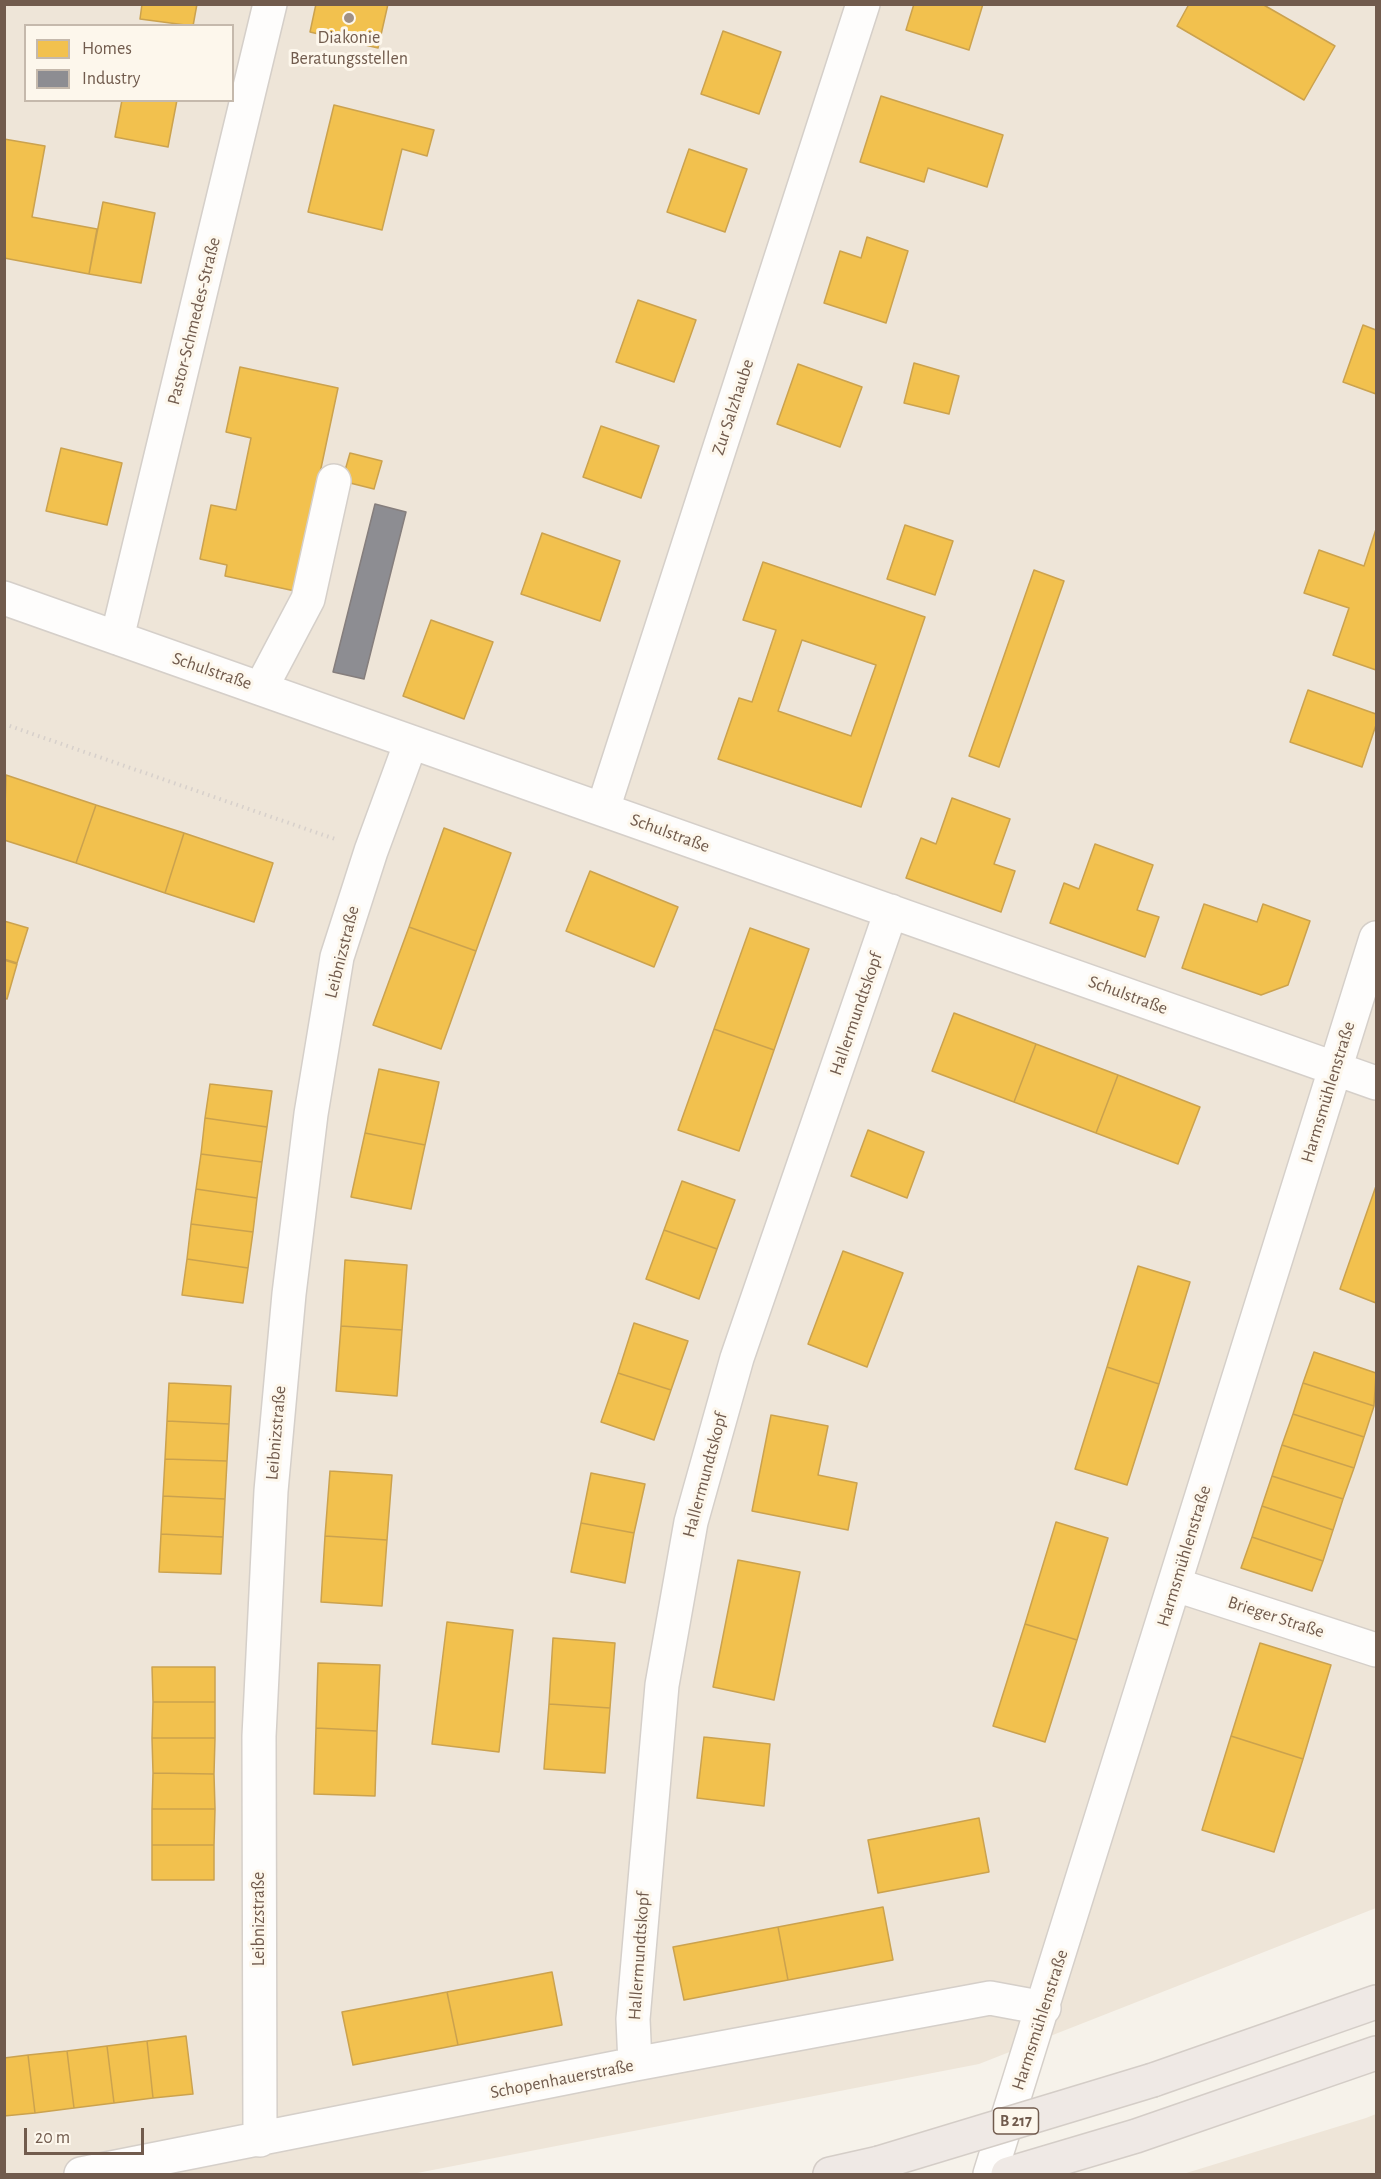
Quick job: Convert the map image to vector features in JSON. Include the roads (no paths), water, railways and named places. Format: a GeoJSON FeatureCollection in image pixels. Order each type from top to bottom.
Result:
{"type":"FeatureCollection","features":[{"type":"Feature","properties":{"kind":"highway","name":"B 217"},"geometry":{"type":"LineString","coordinates":[[830,2175],[879,2163],[1153,2080],[1377,2002]]}},
{"type":"Feature","properties":{"kind":"highway"},"geometry":{"type":"LineString","coordinates":[[1008,2175],[1136,2136],[1377,2054]]}},
{"type":"Feature","properties":{"kind":"street","name":"Pastor-Schmedes-Straße"},"geometry":{"type":"LineString","coordinates":[[117,638],[270,4]]}},
{"type":"Feature","properties":{"kind":"street","name":"Zur Salzhaube"},"geometry":{"type":"LineString","coordinates":[[603,809],[862,4]]}},
{"type":"Feature","properties":{"kind":"street"},"geometry":{"type":"LineString","coordinates":[[261,688],[308,599],[334,482]]}},
{"type":"Feature","properties":{"kind":"street","name":"Schulstraße"},"geometry":{"type":"LineString","coordinates":[[4,598],[1377,1083]]}},
{"type":"Feature","properties":{"kind":"street","name":"Leibnizstraße"},"geometry":{"type":"LineString","coordinates":[[260,2140],[259,1736],[271,1491],[289,1293],[323,1034],[337,957],[371,851],[411,742]]}},
{"type":"Feature","properties":{"kind":"street","name":"Hallermundtskopf"},"geometry":{"type":"LineString","coordinates":[[635,2064],[633,2019],[662,1685],[691,1522],[737,1358],[891,911]]}},
{"type":"Feature","properties":{"kind":"street","name":"Harmsmühlenstraße"},"geometry":{"type":"LineString","coordinates":[[990,2175],[1377,938]]}},
{"type":"Feature","properties":{"kind":"street","name":"Brieger Straße"},"geometry":{"type":"LineString","coordinates":[[1176,1585],[1377,1650]]}},
{"type":"Feature","properties":{"kind":"street","name":"Schopenhauerstraße"},"geometry":{"type":"LineString","coordinates":[[81,2175],[635,2064],[990,1998],[1044,2008]]}},
{"type":"Feature","properties":{"kind":"place","name":"Diakonie Beratungsstellen"},"geometry":{"type":"Point","coordinates":[349,18]}}]}
